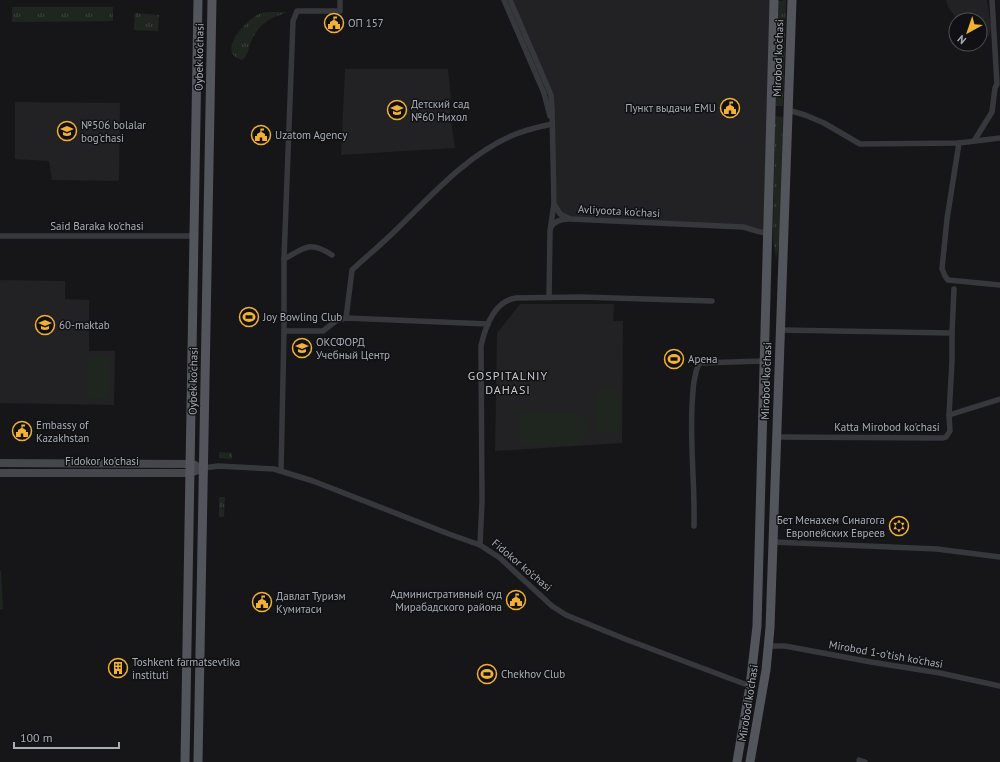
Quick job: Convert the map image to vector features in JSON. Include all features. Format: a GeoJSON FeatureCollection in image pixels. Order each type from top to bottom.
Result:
{"type":"FeatureCollection","features":[{"type":"Feature","properties":{"kind":"main road","name":"Oybek ko'chasi"},"geometry":{"type":"LineString","coordinates":[[185,762],[198,0]]}},
{"type":"Feature","properties":{"kind":"main road","name":"Oybek ko'chasi"},"geometry":{"type":"LineString","coordinates":[[198,762],[212,0]]}},
{"type":"Feature","properties":{"kind":"main road","name":"Mirobod ko'chasi"},"geometry":{"type":"LineString","coordinates":[[737,761],[750,686],[757,626],[774,0]]}},
{"type":"Feature","properties":{"kind":"main road","name":"Mirobod ko'chasi"},"geometry":{"type":"LineString","coordinates":[[750,762],[757,728],[769,646],[792,0]]}},
{"type":"Feature","properties":{"kind":"main road"},"geometry":{"type":"LineString","coordinates":[[766,306],[769,303],[774,302],[781,307]]}},
{"type":"Feature","properties":{"kind":"main road","name":"Fidokor ko'chasi"},"geometry":{"type":"LineString","coordinates":[[0,463],[190,468]]}},
{"type":"Feature","properties":{"kind":"main road","name":"Fidokor ko'chasi"},"geometry":{"type":"LineString","coordinates":[[0,472],[204,468]]}},
{"type":"Feature","properties":{"kind":"main road"},"geometry":{"type":"LineString","coordinates":[[759,561],[766,565],[772,562]]}},
{"type":"Feature","properties":{"kind":"main road"},"geometry":{"type":"LineString","coordinates":[[737,761],[750,762]]}},
{"type":"Feature","properties":{"kind":"street"},"geometry":{"type":"LineString","coordinates":[[282,471],[284,259],[293,21],[297,11],[340,11],[340,0]]}},
{"type":"Feature","properties":{"kind":"street"},"geometry":{"type":"LineString","coordinates":[[504,0],[544,92],[552,124]]}},
{"type":"Feature","properties":{"kind":"street"},"geometry":{"type":"LineString","coordinates":[[510,0],[550,92],[552,110],[554,204],[551,227],[549,297]]}},
{"type":"Feature","properties":{"kind":"street"},"geometry":{"type":"LineString","coordinates":[[974,141],[992,112],[995,88],[997,84],[992,0]]}},
{"type":"Feature","properties":{"kind":"street"},"geometry":{"type":"LineString","coordinates":[[788,110],[824,123],[860,144],[959,143],[1000,138]]}},
{"type":"Feature","properties":{"kind":"street"},"geometry":{"type":"LineString","coordinates":[[346,318],[352,270],[397,229],[436,190],[469,162],[492,146],[512,136],[552,124]]}},
{"type":"Feature","properties":{"kind":"street"},"geometry":{"type":"LineString","coordinates":[[959,143],[947,219],[942,269],[948,280],[1000,285]]}},
{"type":"Feature","properties":{"kind":"street","name":"Avliyoota ko'chasi"},"geometry":{"type":"LineString","coordinates":[[554,204],[560,214],[570,219],[742,227],[750,228],[757,233],[768,233]]}},
{"type":"Feature","properties":{"kind":"street"},"geometry":{"type":"LineString","coordinates":[[551,227],[559,220],[570,219]]}},
{"type":"Feature","properties":{"kind":"street","name":"Said Baraka ko'chasi"},"geometry":{"type":"LineString","coordinates":[[0,236],[194,236]]}},
{"type":"Feature","properties":{"kind":"street"},"geometry":{"type":"LineString","coordinates":[[284,259],[304,248],[313,247],[322,248],[332,255]]}},
{"type":"Feature","properties":{"kind":"street"},"geometry":{"type":"LineString","coordinates":[[949,415],[954,289]]}},
{"type":"Feature","properties":{"kind":"street"},"geometry":{"type":"LineString","coordinates":[[480,545],[482,501],[481,354],[483,339],[488,324],[498,307],[511,299],[549,297],[712,301]]}},
{"type":"Feature","properties":{"kind":"street"},"geometry":{"type":"LineString","coordinates":[[284,331],[323,331],[337,320],[346,318],[488,324]]}},
{"type":"Feature","properties":{"kind":"street"},"geometry":{"type":"LineString","coordinates":[[780,330],[952,333]]}},
{"type":"Feature","properties":{"kind":"street"},"geometry":{"type":"LineString","coordinates":[[694,526],[691,450],[692,415],[694,382],[699,363],[764,361]]}},
{"type":"Feature","properties":{"kind":"street","name":"Katta Mirobod ko'chasi"},"geometry":{"type":"LineString","coordinates":[[776,437],[939,439],[946,437],[950,431],[949,415],[1000,399]]}},
{"type":"Feature","properties":{"kind":"street","name":"Fidokor ko'chasi"},"geometry":{"type":"LineString","coordinates":[[204,468],[218,466],[274,469],[282,471],[313,481],[480,545],[500,558],[552,606],[566,615],[631,642],[750,686]]}},
{"type":"Feature","properties":{"kind":"street"},"geometry":{"type":"LineString","coordinates":[[773,542],[937,549],[1000,557]]}},
{"type":"Feature","properties":{"kind":"street","name":"Mirobod 1-o'tish ko'chasi"},"geometry":{"type":"LineString","coordinates":[[769,646],[785,646],[940,673],[1000,686]]}},
{"type":"Feature","properties":{"kind":"shaded area"},"geometry":{"type":"Polygon","coordinates":[[[510,0],[774,0],[768,233],[750,228],[570,219],[557,209],[552,98],[510,0]]]}},
{"type":"Feature","properties":{"kind":"shaded area"},"geometry":{"type":"Polygon","coordinates":[[[946,0],[987,0],[991,28],[989,36],[988,12],[952,12],[948,7],[946,0]]]}},
{"type":"Feature","properties":{"kind":"shaded area","name":"Детский сад №60 Нихол"},"geometry":{"type":"Polygon","coordinates":[[[345,69],[448,69],[451,99],[450,113],[455,148],[341,155],[345,69]]]}},
{"type":"Feature","properties":{"kind":"shaded area","name":"№506 bolalar bog'chasi"},"geometry":{"type":"Polygon","coordinates":[[[15,102],[120,103],[119,181],[52,180],[49,161],[15,159],[15,102]]]}},
{"type":"Feature","properties":{"kind":"shaded area","name":"60-maktab"},"geometry":{"type":"Polygon","coordinates":[[[0,280],[65,281],[65,299],[89,300],[89,351],[115,351],[114,405],[0,403],[0,280]]]}},
{"type":"Feature","properties":{"kind":"shaded area"},"geometry":{"type":"Polygon","coordinates":[[[520,304],[614,304],[613,321],[623,321],[622,443],[495,451],[497,333],[520,304]]]}},
{"type":"Feature","properties":{"kind":"green space"},"geometry":{"type":"Polygon","coordinates":[[[786,0],[783,106],[776,106],[778,1],[786,0]]]}},
{"type":"Feature","properties":{"kind":"green space"},"geometry":{"type":"Polygon","coordinates":[[[12,7],[113,7],[113,21],[12,22],[12,7]]]}},
{"type":"Feature","properties":{"kind":"green space"},"geometry":{"type":"Polygon","coordinates":[[[264,12],[288,12],[275,17],[261,26],[253,37],[247,55],[242,60],[234,56],[231,51],[232,44],[241,29],[253,17],[264,12]]]}},
{"type":"Feature","properties":{"kind":"green space"},"geometry":{"type":"Polygon","coordinates":[[[135,13],[159,15],[158,31],[134,30],[135,13]]]}},
{"type":"Feature","properties":{"kind":"green space"},"geometry":{"type":"Polygon","coordinates":[[[775,116],[783,117],[780,239],[776,259],[773,239],[775,116]]]}},
{"type":"Feature","properties":{"kind":"green space"},"geometry":{"type":"Polygon","coordinates":[[[86,357],[109,357],[109,398],[87,399],[86,357]]]}},
{"type":"Feature","properties":{"kind":"green space"},"geometry":{"type":"Polygon","coordinates":[[[596,390],[620,390],[620,432],[596,431],[596,390]]]}},
{"type":"Feature","properties":{"kind":"green space"},"geometry":{"type":"Polygon","coordinates":[[[519,412],[577,413],[583,416],[587,421],[589,425],[588,434],[585,439],[574,445],[520,445],[519,412]]]}},
{"type":"Feature","properties":{"kind":"green space"},"geometry":{"type":"Polygon","coordinates":[[[219,452],[232,453],[232,459],[219,458],[219,452]]]}},
{"type":"Feature","properties":{"kind":"green space"},"geometry":{"type":"Polygon","coordinates":[[[219,497],[225,497],[224,517],[219,517],[219,497]]]}},
{"type":"Feature","properties":{"kind":"green space"},"geometry":{"type":"Polygon","coordinates":[[[1,571],[3,609],[0,609],[1,571]]]}},
{"type":"Feature","properties":{"kind":"place","name":"ОП 157"},"geometry":{"type":"Point","coordinates":[334,23]}},
{"type":"Feature","properties":{"kind":"place","name":"Пункт выдачи EMU"},"geometry":{"type":"Point","coordinates":[730,108]}},
{"type":"Feature","properties":{"kind":"place","name":"Детский сад №60 Нихол"},"geometry":{"type":"Point","coordinates":[397,110]}},
{"type":"Feature","properties":{"kind":"place","name":"№506 bolalar bog'chasi"},"geometry":{"type":"Point","coordinates":[67,131]}},
{"type":"Feature","properties":{"kind":"place","name":"Uzatom Agency"},"geometry":{"type":"Point","coordinates":[261,135]}},
{"type":"Feature","properties":{"kind":"place","name":"Joy Bowling Club"},"geometry":{"type":"Point","coordinates":[249,317]}},
{"type":"Feature","properties":{"kind":"place","name":"60-maktab"},"geometry":{"type":"Point","coordinates":[45,325]}},
{"type":"Feature","properties":{"kind":"place","name":"ОКСФОРД Учебный Центр"},"geometry":{"type":"Point","coordinates":[302,348]}},
{"type":"Feature","properties":{"kind":"place","name":"Арена"},"geometry":{"type":"Point","coordinates":[674,359]}},
{"type":"Feature","properties":{"kind":"place","name":"Embassy of Kazakhstan"},"geometry":{"type":"Point","coordinates":[22,431]}},
{"type":"Feature","properties":{"kind":"place","name":"Бет Менахем Синагога Европейских Евреев"},"geometry":{"type":"Point","coordinates":[899,526]}},
{"type":"Feature","properties":{"kind":"place","name":"Административный суд Мирабадского района"},"geometry":{"type":"Point","coordinates":[516,600]}},
{"type":"Feature","properties":{"kind":"place","name":"Давлат Туризм Кумитаси"},"geometry":{"type":"Point","coordinates":[262,602]}},
{"type":"Feature","properties":{"kind":"place","name":"Toshkent farmatsevtika instituti"},"geometry":{"type":"Point","coordinates":[118,668]}},
{"type":"Feature","properties":{"kind":"place","name":"Chekhov Club"},"geometry":{"type":"Point","coordinates":[487,674]}},
{"type":"Feature","properties":{"kind":"district","name":"GOSPITALNIY DAHASI"},"geometry":{"type":"Point","coordinates":[508,383]}}]}
